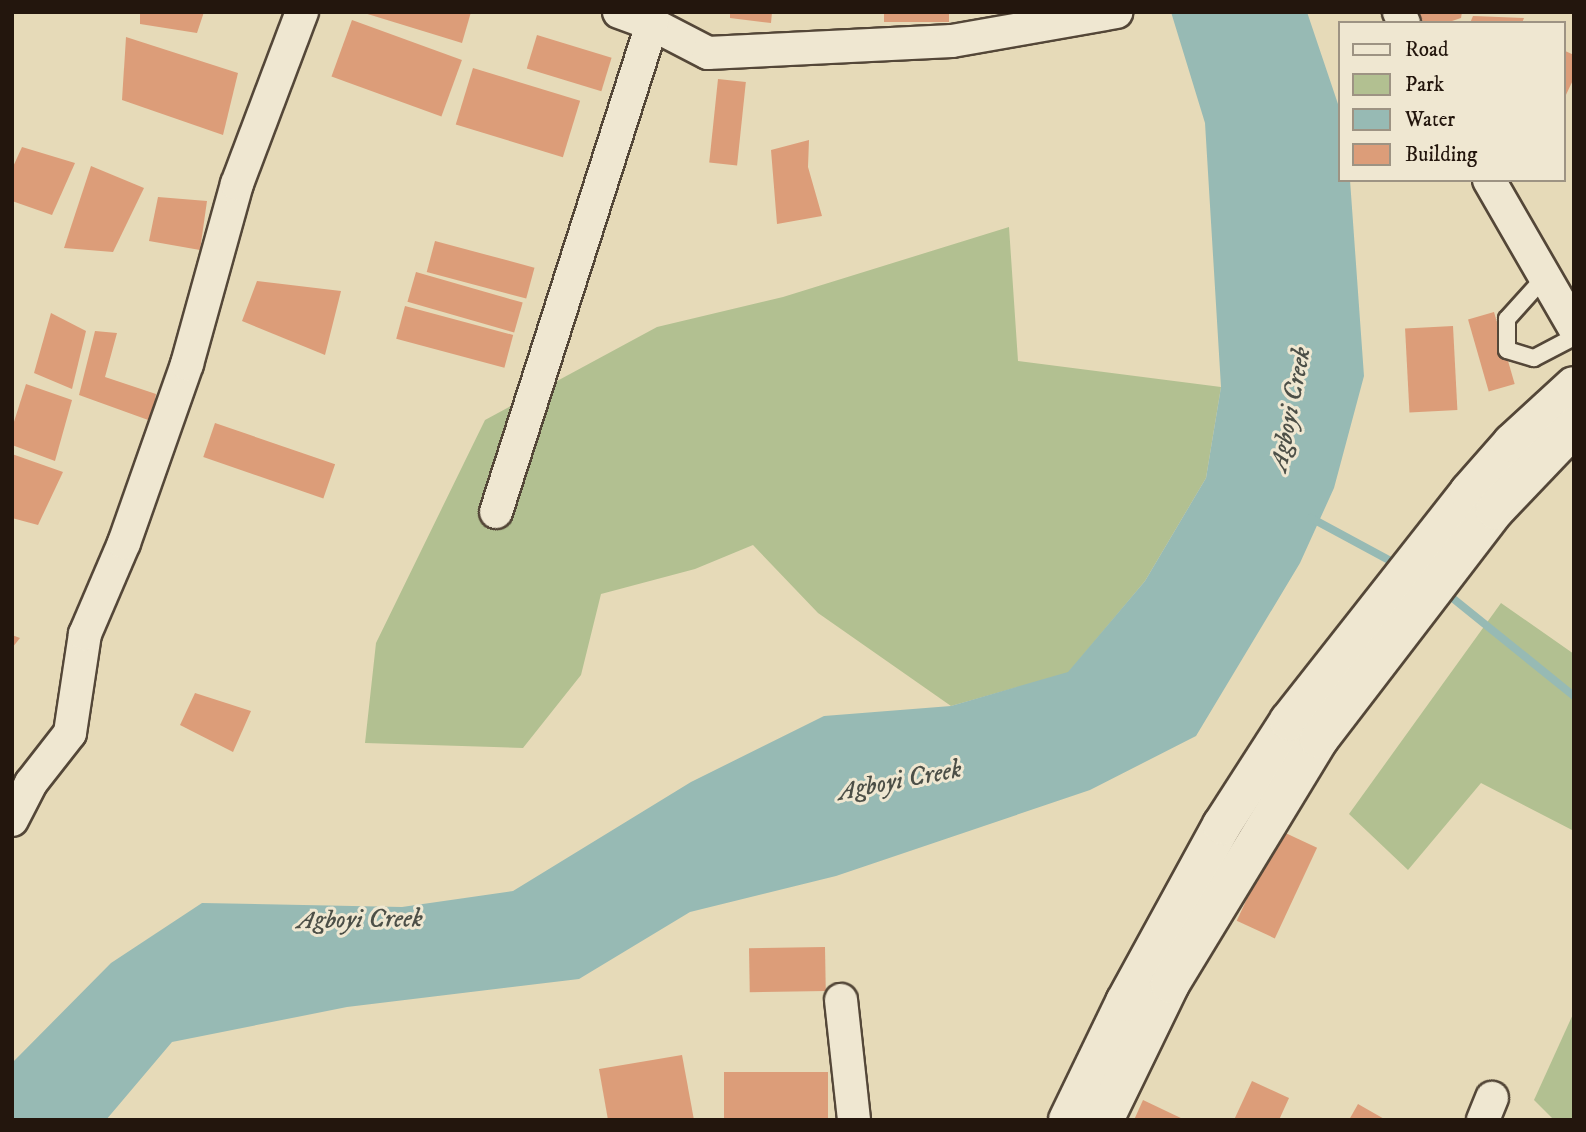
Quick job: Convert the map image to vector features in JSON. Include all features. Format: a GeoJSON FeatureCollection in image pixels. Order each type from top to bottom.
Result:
{"type":"FeatureCollection","features":[{"type":"Feature","properties":{"kind":"street"},"geometry":{"type":"LineString","coordinates":[[12,820],[31,783],[70,733],[85,634],[124,543],[187,363],[237,184],[302,12]]}},
{"type":"Feature","properties":{"kind":"street"},"geometry":{"type":"LineString","coordinates":[[619,12],[652,24],[708,53],[951,41],[1116,12]]}},
{"type":"Feature","properties":{"kind":"street"},"geometry":{"type":"LineString","coordinates":[[496,512],[652,24]]}},
{"type":"Feature","properties":{"kind":"street"},"geometry":{"type":"LineString","coordinates":[[1490,182],[1543,279],[1574,327]]}},
{"type":"Feature","properties":{"kind":"street"},"geometry":{"type":"LineString","coordinates":[[1068,1120],[1125,1002],[1238,833],[1336,716],[1574,386]]}},
{"type":"Feature","properties":{"kind":"street"},"geometry":{"type":"LineString","coordinates":[[1524,453],[1574,427]]}},
{"type":"Feature","properties":{"kind":"street"},"geometry":{"type":"LineString","coordinates":[[1104,1120],[1170,984],[1238,833]]}},
{"type":"Feature","properties":{"kind":"street"},"geometry":{"type":"LineString","coordinates":[[841,1000],[854,1120]]}},
{"type":"Feature","properties":{"kind":"lane"},"geometry":{"type":"LineString","coordinates":[[1543,279],[1507,319],[1507,350],[1534,358],[1574,337]]}},
{"type":"Feature","properties":{"kind":"green space"},"geometry":{"type":"Polygon","coordinates":[[[1009,227],[1018,361],[1221,387],[1206,478],[1145,581],[1068,673],[951,706],[818,613],[753,545],[695,569],[601,594],[581,675],[523,748],[365,743],[376,643],[485,420],[657,327],[783,297],[1009,227]]]}},
{"type":"Feature","properties":{"kind":"green space"},"geometry":{"type":"Polygon","coordinates":[[[1501,603],[1574,654],[1574,831],[1481,783],[1408,870],[1349,814],[1501,603]]]}},
{"type":"Feature","properties":{"kind":"green space"},"geometry":{"type":"Polygon","coordinates":[[[1574,1012],[1574,1120],[1554,1120],[1534,1100],[1574,1012]]]}},
{"type":"Feature","properties":{"kind":"water","name":"Agboyi Creek"},"geometry":{"type":"Polygon","coordinates":[[[1171,12],[1307,12],[1338,104],[1338,182],[1350,182],[1364,376],[1334,488],[1300,563],[1196,736],[1090,790],[836,876],[690,912],[579,979],[347,1007],[172,1042],[106,1120],[12,1120],[12,1063],[111,963],[202,903],[402,907],[513,891],[691,782],[824,716],[951,706],[1068,672],[1145,581],[1206,478],[1221,387],[1205,123],[1171,12]]]}},
{"type":"Feature","properties":{"kind":"building"},"geometry":{"type":"Polygon","coordinates":[[[140,12],[204,12],[197,33],[140,24],[140,12]]]}},
{"type":"Feature","properties":{"kind":"building"},"geometry":{"type":"Polygon","coordinates":[[[361,12],[471,12],[462,43],[361,12]]]}},
{"type":"Feature","properties":{"kind":"building"},"geometry":{"type":"Polygon","coordinates":[[[730,12],[772,12],[771,23],[730,18],[730,12]]]}},
{"type":"Feature","properties":{"kind":"building"},"geometry":{"type":"Polygon","coordinates":[[[884,12],[949,12],[949,22],[884,22],[884,12]]]}},
{"type":"Feature","properties":{"kind":"building"},"geometry":{"type":"Polygon","coordinates":[[[1416,12],[1462,12],[1461,18],[1452,21],[1423,21],[1416,12]]]}},
{"type":"Feature","properties":{"kind":"building"},"geometry":{"type":"Polygon","coordinates":[[[1473,16],[1524,18],[1523,21],[1471,21],[1473,16]]]}},
{"type":"Feature","properties":{"kind":"building"},"geometry":{"type":"Polygon","coordinates":[[[352,20],[462,60],[441,116],[331,76],[352,20]]]}},
{"type":"Feature","properties":{"kind":"building"},"geometry":{"type":"Polygon","coordinates":[[[537,35],[612,58],[601,91],[527,68],[537,35]]]}},
{"type":"Feature","properties":{"kind":"building"},"geometry":{"type":"Polygon","coordinates":[[[126,37],[238,73],[223,135],[122,100],[126,37]]]}},
{"type":"Feature","properties":{"kind":"building"},"geometry":{"type":"Polygon","coordinates":[[[1565,51],[1574,55],[1574,78],[1565,97],[1565,51]]]}},
{"type":"Feature","properties":{"kind":"building"},"geometry":{"type":"Polygon","coordinates":[[[473,68],[580,101],[563,157],[456,124],[473,68]]]}},
{"type":"Feature","properties":{"kind":"building"},"geometry":{"type":"Polygon","coordinates":[[[718,79],[746,82],[737,165],[709,163],[718,79]]]}},
{"type":"Feature","properties":{"kind":"building"},"geometry":{"type":"Polygon","coordinates":[[[809,140],[808,167],[822,216],[777,224],[771,150],[809,140]]]}},
{"type":"Feature","properties":{"kind":"building"},"geometry":{"type":"Polygon","coordinates":[[[22,147],[75,163],[52,215],[12,201],[12,169],[22,147]]]}},
{"type":"Feature","properties":{"kind":"building"},"geometry":{"type":"Polygon","coordinates":[[[91,166],[144,188],[113,252],[64,248],[91,166]]]}},
{"type":"Feature","properties":{"kind":"building"},"geometry":{"type":"Polygon","coordinates":[[[158,197],[207,201],[200,250],[149,241],[158,197]]]}},
{"type":"Feature","properties":{"kind":"building"},"geometry":{"type":"Polygon","coordinates":[[[435,241],[534,268],[526,299],[427,272],[435,241]]]}},
{"type":"Feature","properties":{"kind":"building"},"geometry":{"type":"Polygon","coordinates":[[[416,272],[523,303],[514,332],[407,302],[416,272]]]}},
{"type":"Feature","properties":{"kind":"building"},"geometry":{"type":"Polygon","coordinates":[[[257,281],[341,291],[325,355],[242,321],[257,281]]]}},
{"type":"Feature","properties":{"kind":"building"},"geometry":{"type":"Polygon","coordinates":[[[405,306],[513,335],[504,368],[396,339],[405,306]]]}},
{"type":"Feature","properties":{"kind":"building"},"geometry":{"type":"Polygon","coordinates":[[[1494,312],[1515,384],[1489,392],[1468,319],[1494,312]]]}},
{"type":"Feature","properties":{"kind":"building"},"geometry":{"type":"Polygon","coordinates":[[[51,313],[86,331],[72,389],[34,373],[51,313]]]}},
{"type":"Feature","properties":{"kind":"building"},"geometry":{"type":"Polygon","coordinates":[[[1453,326],[1457,410],[1409,412],[1405,329],[1453,326]]]}},
{"type":"Feature","properties":{"kind":"building"},"geometry":{"type":"Polygon","coordinates":[[[95,331],[117,333],[105,377],[156,394],[151,421],[79,395],[95,331]]]}},
{"type":"Feature","properties":{"kind":"building"},"geometry":{"type":"Polygon","coordinates":[[[26,384],[72,400],[55,461],[12,445],[12,428],[26,384]]]}},
{"type":"Feature","properties":{"kind":"building"},"geometry":{"type":"Polygon","coordinates":[[[215,423],[335,464],[323,498],[203,457],[215,423]]]}},
{"type":"Feature","properties":{"kind":"building"},"geometry":{"type":"Polygon","coordinates":[[[12,454],[63,472],[38,525],[12,518],[12,454]]]}},
{"type":"Feature","properties":{"kind":"building"},"geometry":{"type":"Polygon","coordinates":[[[12,635],[20,638],[12,648],[12,635]]]}},
{"type":"Feature","properties":{"kind":"building"},"geometry":{"type":"Polygon","coordinates":[[[195,693],[251,711],[233,752],[180,725],[195,693]]]}},
{"type":"Feature","properties":{"kind":"building"},"geometry":{"type":"Polygon","coordinates":[[[1279,830],[1317,848],[1275,938],[1237,921],[1279,830]]]}},
{"type":"Feature","properties":{"kind":"building"},"geometry":{"type":"Polygon","coordinates":[[[825,947],[826,991],[750,992],[749,948],[825,947]]]}},
{"type":"Feature","properties":{"kind":"building"},"geometry":{"type":"Polygon","coordinates":[[[682,1055],[694,1120],[608,1120],[599,1069],[682,1055]]]}},
{"type":"Feature","properties":{"kind":"building"},"geometry":{"type":"Polygon","coordinates":[[[724,1072],[828,1072],[828,1120],[724,1120],[724,1072]]]}},
{"type":"Feature","properties":{"kind":"building"},"geometry":{"type":"Polygon","coordinates":[[[1252,1081],[1289,1098],[1279,1120],[1234,1120],[1252,1081]]]}},
{"type":"Feature","properties":{"kind":"building"},"geometry":{"type":"Polygon","coordinates":[[[1143,1100],[1185,1120],[1134,1120],[1143,1100]]]}},
{"type":"Feature","properties":{"kind":"building"},"geometry":{"type":"Polygon","coordinates":[[[1358,1104],[1386,1120],[1349,1120],[1358,1104]]]}},
{"type":"Feature","properties":{"kind":"waterway"},"geometry":{"type":"LineString","coordinates":[[1311,518],[1398,565]]}},
{"type":"Feature","properties":{"kind":"waterway"},"geometry":{"type":"LineString","coordinates":[[1445,592],[1574,696]]}}]}
